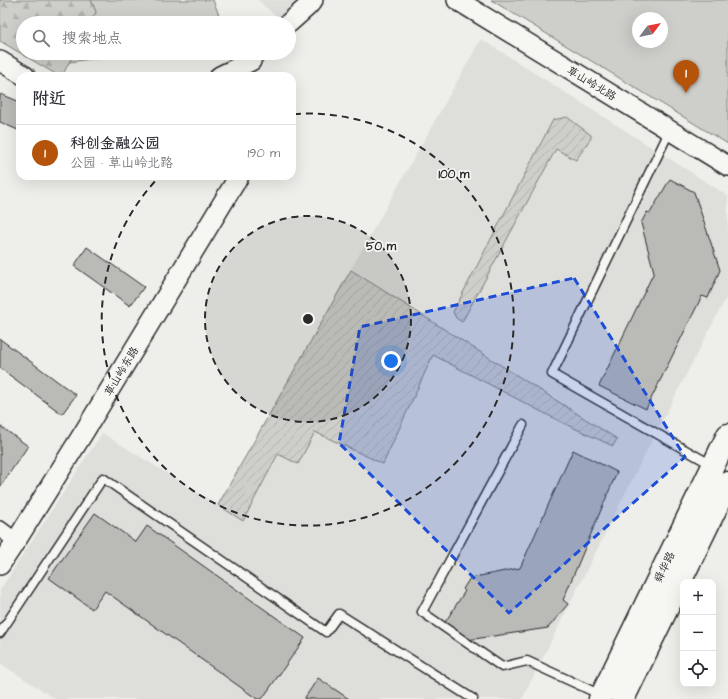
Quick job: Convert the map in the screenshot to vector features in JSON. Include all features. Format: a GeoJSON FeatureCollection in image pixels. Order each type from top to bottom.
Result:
{"type":"FeatureCollection","features":[{"type":"Feature","properties":{"kind":"main road","name":"舜华路"},"geometry":{"type":"LineString","coordinates":[[601,697],[728,435]]}},
{"type":"Feature","properties":{"kind":"main road","name":"舜华路"},"geometry":{"type":"LineString","coordinates":[[623,699],[728,483]]}},
{"type":"Feature","properties":{"kind":"street"},"geometry":{"type":"LineString","coordinates":[[296,17],[313,0]]}},
{"type":"Feature","properties":{"kind":"street","name":"草山岭北路"},"geometry":{"type":"LineString","coordinates":[[457,0],[728,166]]}},
{"type":"Feature","properties":{"kind":"street"},"geometry":{"type":"LineString","coordinates":[[0,60],[19,72]]}},
{"type":"Feature","properties":{"kind":"street"},"geometry":{"type":"LineString","coordinates":[[228,72],[251,61],[254,62]]}},
{"type":"Feature","properties":{"kind":"street","name":"草山岭东路"},"geometry":{"type":"LineString","coordinates":[[0,565],[80,438],[237,180]]}},
{"type":"Feature","properties":{"kind":"street"},"geometry":{"type":"LineString","coordinates":[[0,529],[16,541]]}},
{"type":"Feature","properties":{"kind":"lane"},"geometry":{"type":"LineString","coordinates":[[670,130],[552,374],[713,466]]}},
{"type":"Feature","properties":{"kind":"lane"},"geometry":{"type":"LineString","coordinates":[[523,425],[422,612],[502,667],[527,661],[601,697]]}},
{"type":"Feature","properties":{"kind":"lane"},"geometry":{"type":"LineString","coordinates":[[0,633],[104,478],[326,632],[339,614],[473,699]]}},
{"type":"Feature","properties":{"kind":"highlighted area"},"geometry":{"type":"Polygon","coordinates":[[[574,278],[685,457],[509,613],[339,443],[360,327],[574,278]]]}},
{"type":"Feature","properties":{"kind":"shaded area"},"geometry":{"type":"Polygon","coordinates":[[[258,0],[296,0],[282,16],[276,16],[258,0]]]}},
{"type":"Feature","properties":{"kind":"shaded area"},"geometry":{"type":"Polygon","coordinates":[[[481,39],[728,196],[728,294],[644,456],[522,699],[55,699],[0,663],[0,590],[102,433],[218,505],[481,39]]]}},
{"type":"Feature","properties":{"kind":"green space"},"geometry":{"type":"Polygon","coordinates":[[[0,0],[91,0],[96,12],[94,16],[16,16],[16,50],[0,41],[0,0]]]}},
{"type":"Feature","properties":{"kind":"green space"},"geometry":{"type":"Polygon","coordinates":[[[91,0],[213,0],[219,16],[94,16],[96,12],[91,0]]]}},
{"type":"Feature","properties":{"kind":"green space"},"geometry":{"type":"Polygon","coordinates":[[[491,0],[728,0],[728,144],[491,0]]]}},
{"type":"Feature","properties":{"kind":"green space"},"geometry":{"type":"Polygon","coordinates":[[[32,60],[70,60],[64,72],[52,72],[32,60]]]}},
{"type":"Feature","properties":{"kind":"green space"},"geometry":{"type":"Polygon","coordinates":[[[70,60],[84,60],[69,62],[70,60]]]}},
{"type":"Feature","properties":{"kind":"green space"},"geometry":{"type":"Polygon","coordinates":[[[567,117],[591,135],[591,138],[576,160],[556,149],[462,322],[456,318],[453,312],[553,120],[567,117]]]}},
{"type":"Feature","properties":{"kind":"green space"},"geometry":{"type":"Polygon","coordinates":[[[351,270],[617,439],[613,446],[563,423],[433,355],[383,464],[315,432],[298,464],[278,454],[243,521],[218,505],[351,270]]]}},
{"type":"Feature","properties":{"kind":"building"},"geometry":{"type":"Polygon","coordinates":[[[1,94],[16,100],[16,129],[0,122],[1,94]]]}},
{"type":"Feature","properties":{"kind":"building"},"geometry":{"type":"Polygon","coordinates":[[[670,179],[694,192],[720,270],[708,298],[702,296],[646,409],[599,386],[654,272],[641,223],[647,212],[650,213],[670,179]]]}},
{"type":"Feature","properties":{"kind":"building"},"geometry":{"type":"Polygon","coordinates":[[[87,247],[144,287],[130,306],[74,266],[87,247]]]}},
{"type":"Feature","properties":{"kind":"building"},"geometry":{"type":"Polygon","coordinates":[[[0,339],[76,395],[62,414],[0,368],[0,339]]]}},
{"type":"Feature","properties":{"kind":"building"},"geometry":{"type":"Polygon","coordinates":[[[0,426],[28,446],[0,487],[0,426]]]}},
{"type":"Feature","properties":{"kind":"building"},"geometry":{"type":"Polygon","coordinates":[[[573,450],[617,472],[563,600],[568,604],[548,628],[467,640],[444,624],[465,591],[463,589],[470,578],[520,568],[573,450]]]}},
{"type":"Feature","properties":{"kind":"building"},"geometry":{"type":"Polygon","coordinates":[[[95,513],[136,542],[147,526],[305,638],[262,699],[257,699],[105,591],[92,609],[49,578],[95,513]]]}},
{"type":"Feature","properties":{"kind":"building"},"geometry":{"type":"Polygon","coordinates":[[[318,678],[349,699],[304,699],[318,678]]]}},
{"type":"Feature","properties":{"kind":"place","name":"科创金融公园"},"geometry":{"type":"Point","coordinates":[686,93]}}]}
